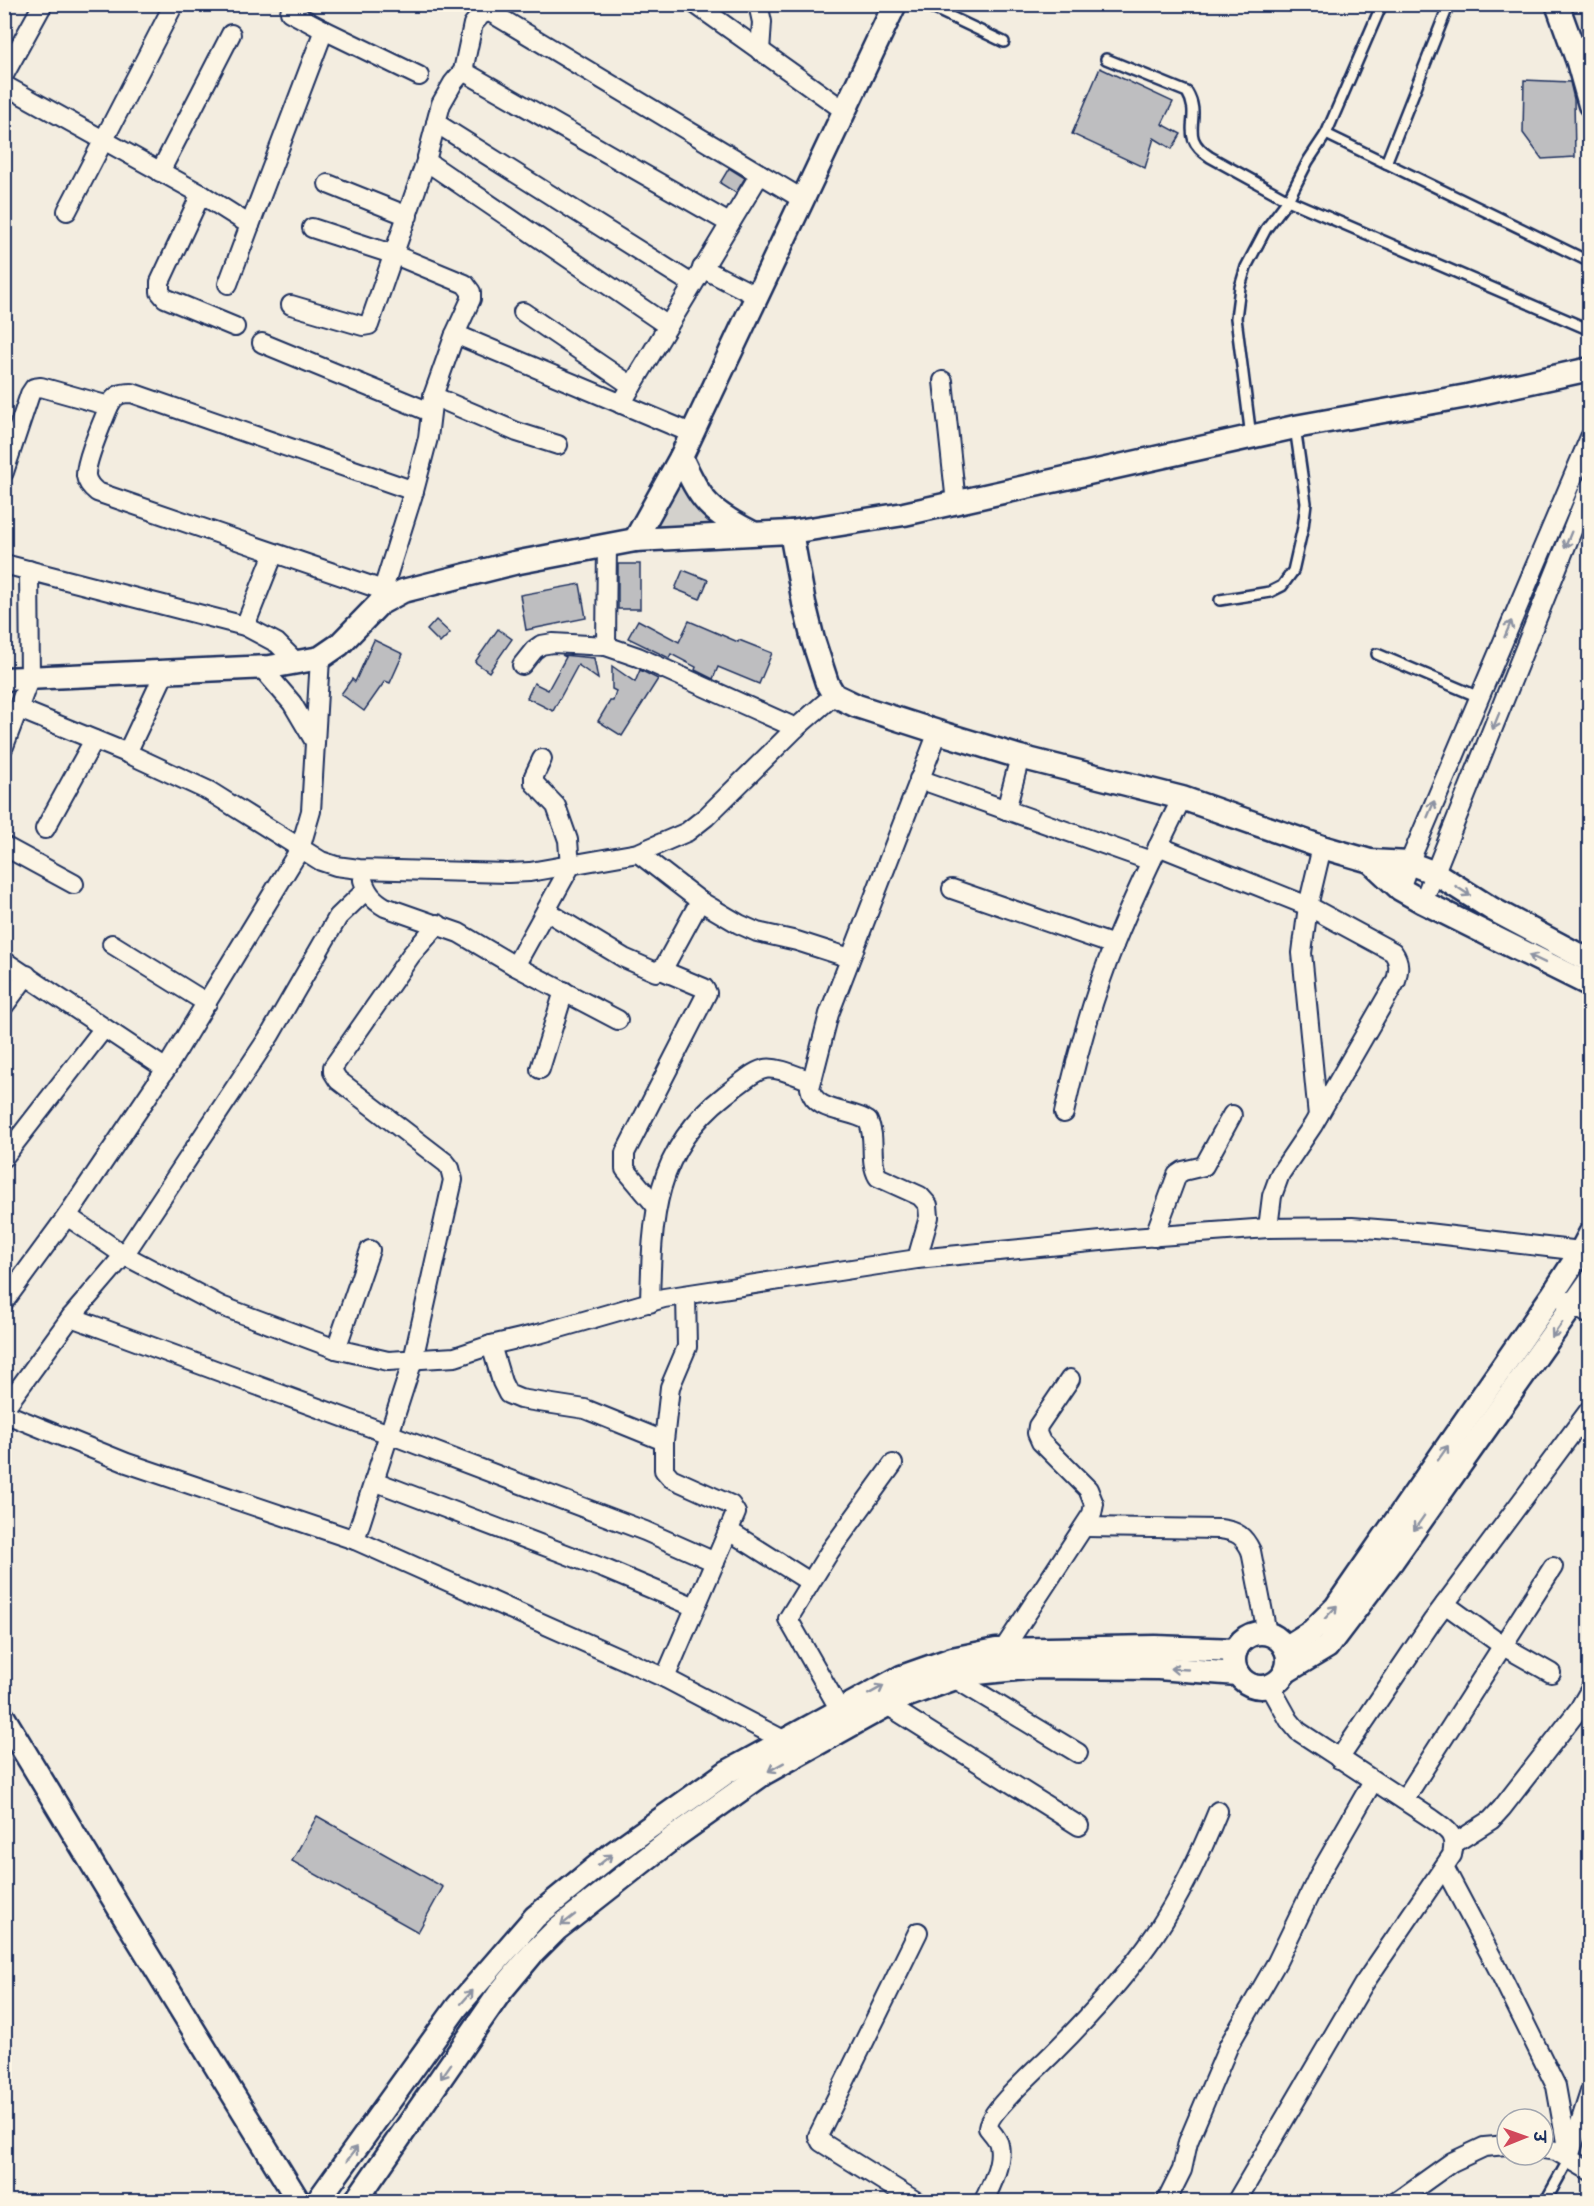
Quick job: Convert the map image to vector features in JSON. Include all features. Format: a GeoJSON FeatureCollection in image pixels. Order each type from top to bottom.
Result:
{"type":"FeatureCollection","features":[{"type":"Feature","properties":{"kind":"street"},"geometry":{"type":"LineString","coordinates":[[4,75],[43,4]]}},
{"type":"Feature","properties":{"kind":"street"},"geometry":{"type":"LineString","coordinates":[[67,211],[174,4]]}},
{"type":"Feature","properties":{"kind":"street"},"geometry":{"type":"LineString","coordinates":[[695,4],[845,111]]}},
{"type":"Feature","properties":{"kind":"street"},"geometry":{"type":"LineString","coordinates":[[758,4],[762,22],[760,51]]}},
{"type":"Feature","properties":{"kind":"street"},"geometry":{"type":"LineString","coordinates":[[635,540],[681,457],[895,4]]}},
{"type":"Feature","properties":{"kind":"street"},"geometry":{"type":"LineString","coordinates":[[1557,4],[1578,62],[1590,105]]}},
{"type":"Feature","properties":{"kind":"street"},"geometry":{"type":"LineString","coordinates":[[290,12],[419,76]]}},
{"type":"Feature","properties":{"kind":"street"},"geometry":{"type":"LineString","coordinates":[[291,304],[363,326],[369,325],[433,141],[445,94],[463,71],[473,24],[482,14],[490,12],[802,199]]}},
{"type":"Feature","properties":{"kind":"street"},"geometry":{"type":"LineString","coordinates":[[228,284],[324,30]]}},
{"type":"Feature","properties":{"kind":"street"},"geometry":{"type":"LineString","coordinates":[[159,172],[231,34]]}},
{"type":"Feature","properties":{"kind":"street"},"geometry":{"type":"LineString","coordinates":[[463,71],[729,223]]}},
{"type":"Feature","properties":{"kind":"street"},"geometry":{"type":"LineString","coordinates":[[4,85],[201,194],[250,225]]}},
{"type":"Feature","properties":{"kind":"street"},"geometry":{"type":"LineString","coordinates":[[436,123],[692,284]]}},
{"type":"Feature","properties":{"kind":"street"},"geometry":{"type":"LineString","coordinates":[[426,161],[668,326]]}},
{"type":"Feature","properties":{"kind":"street"},"geometry":{"type":"LineString","coordinates":[[621,404],[760,174]]}},
{"type":"Feature","properties":{"kind":"street"},"geometry":{"type":"LineString","coordinates":[[328,184],[408,216]]}},
{"type":"Feature","properties":{"kind":"street"},"geometry":{"type":"LineString","coordinates":[[201,194],[160,282],[160,292],[165,298],[235,327]]}},
{"type":"Feature","properties":{"kind":"street"},"geometry":{"type":"LineString","coordinates":[[4,679],[261,667],[320,658],[339,645],[381,597],[414,492],[428,438],[431,404],[454,334],[471,299],[471,292],[465,284],[395,255],[312,228]]}},
{"type":"Feature","properties":{"kind":"street"},"geometry":{"type":"LineString","coordinates":[[702,268],[757,296]]}},
{"type":"Feature","properties":{"kind":"street"},"geometry":{"type":"LineString","coordinates":[[523,312],[632,386]]}},
{"type":"Feature","properties":{"kind":"street"},"geometry":{"type":"LineString","coordinates":[[454,334],[691,433]]}},
{"type":"Feature","properties":{"kind":"street"},"geometry":{"type":"LineString","coordinates":[[262,343],[431,404],[558,445]]}},
{"type":"Feature","properties":{"kind":"street"},"geometry":{"type":"LineString","coordinates":[[414,492],[132,393],[120,393],[109,406],[88,464],[86,476],[90,486],[97,492],[274,553],[381,597],[513,563],[607,544],[635,540],[791,532],[904,514],[1295,427],[1467,396],[1590,369]]}},
{"type":"Feature","properties":{"kind":"street"},"geometry":{"type":"LineString","coordinates":[[943,381],[956,503]]}},
{"type":"Feature","properties":{"kind":"street"},"geometry":{"type":"LineString","coordinates":[[4,472],[34,388],[41,387],[109,406]]}},
{"type":"Feature","properties":{"kind":"street"},"geometry":{"type":"LineString","coordinates":[[1400,889],[1409,862],[1590,437]]}},
{"type":"Feature","properties":{"kind":"street"},"geometry":{"type":"LineString","coordinates":[[681,457],[694,486],[707,504],[724,518],[755,533]]}},
{"type":"Feature","properties":{"kind":"street"},"geometry":{"type":"LineString","coordinates":[[1423,902],[1590,486]]}},
{"type":"Feature","properties":{"kind":"street"},"geometry":{"type":"LineString","coordinates":[[791,532],[813,639],[827,683],[834,695],[858,706],[938,732],[1020,757],[1182,798],[1322,847],[1370,861],[1409,862],[1435,873],[1492,909],[1590,961]]}},
{"type":"Feature","properties":{"kind":"street"},"geometry":{"type":"LineString","coordinates":[[606,646],[607,544]]}},
{"type":"Feature","properties":{"kind":"street"},"geometry":{"type":"LineString","coordinates":[[245,626],[274,553]]}},
{"type":"Feature","properties":{"kind":"street"},"geometry":{"type":"LineString","coordinates":[[4,564],[245,626],[277,643],[297,663]]}},
{"type":"Feature","properties":{"kind":"street"},"geometry":{"type":"LineString","coordinates":[[4,746],[20,709],[30,677],[29,570]]}},
{"type":"Feature","properties":{"kind":"street"},"geometry":{"type":"LineString","coordinates":[[522,665],[541,645],[553,643],[606,646],[638,657],[796,728]]}},
{"type":"Feature","properties":{"kind":"street"},"geometry":{"type":"LineString","coordinates":[[4,1302],[67,1216],[166,1069],[300,849],[311,811],[320,658]]}},
{"type":"Feature","properties":{"kind":"street"},"geometry":{"type":"LineString","coordinates":[[261,667],[292,703],[316,744]]}},
{"type":"Feature","properties":{"kind":"street"},"geometry":{"type":"LineString","coordinates":[[127,753],[166,670]]}},
{"type":"Feature","properties":{"kind":"street"},"geometry":{"type":"LineString","coordinates":[[20,709],[127,753],[210,791],[321,861],[336,866],[359,869],[508,873],[570,867],[638,853],[687,832],[706,817],[796,728],[834,695]]}},
{"type":"Feature","properties":{"kind":"street"},"geometry":{"type":"LineString","coordinates":[[917,1259],[929,1217],[928,1205],[920,1196],[878,1177],[873,1164],[873,1134],[868,1120],[819,1104],[811,1095],[811,1081],[829,1014],[938,732]]}},
{"type":"Feature","properties":{"kind":"street"},"geometry":{"type":"LineString","coordinates":[[45,829],[94,740]]}},
{"type":"Feature","properties":{"kind":"street"},"geometry":{"type":"LineString","coordinates":[[1006,810],[1020,757]]}},
{"type":"Feature","properties":{"kind":"street"},"geometry":{"type":"LineString","coordinates":[[515,966],[570,867],[568,840],[556,806],[534,783],[534,776],[542,759]]}},
{"type":"Feature","properties":{"kind":"street"},"geometry":{"type":"LineString","coordinates":[[919,779],[1006,810],[1155,853],[1308,906],[1393,952],[1399,961],[1395,981],[1318,1116],[1274,1185],[1268,1228]]}},
{"type":"Feature","properties":{"kind":"street"},"geometry":{"type":"LineString","coordinates":[[1064,1113],[1076,1058],[1114,945],[1182,798]]}},
{"type":"Feature","properties":{"kind":"street"},"geometry":{"type":"LineString","coordinates":[[4,846],[74,884]]}},
{"type":"Feature","properties":{"kind":"street"},"geometry":{"type":"LineString","coordinates":[[1318,1116],[1302,953],[1308,906],[1322,847]]}},
{"type":"Feature","properties":{"kind":"street"},"geometry":{"type":"LineString","coordinates":[[638,853],[700,900],[739,924],[757,932],[816,946],[850,958]]}},
{"type":"Feature","properties":{"kind":"street"},"geometry":{"type":"LineString","coordinates":[[1370,861],[1400,889],[1423,902],[1590,985]]}},
{"type":"Feature","properties":{"kind":"street"},"geometry":{"type":"LineString","coordinates":[[359,869],[366,890],[374,901],[385,908],[438,924],[480,944],[515,966],[618,1020]]}},
{"type":"Feature","properties":{"kind":"street"},"geometry":{"type":"LineString","coordinates":[[952,889],[1114,945]]}},
{"type":"Feature","properties":{"kind":"street"},"geometry":{"type":"LineString","coordinates":[[4,1408],[71,1317],[124,1255],[270,1035],[338,917],[366,890]]}},
{"type":"Feature","properties":{"kind":"street"},"geometry":{"type":"LineString","coordinates":[[662,970],[700,900]]}},
{"type":"Feature","properties":{"kind":"street"},"geometry":{"type":"LineString","coordinates":[[546,911],[624,958],[650,971],[662,970],[704,988],[707,993],[625,1154],[626,1169],[656,1206]]}},
{"type":"Feature","properties":{"kind":"street"},"geometry":{"type":"LineString","coordinates":[[355,1540],[413,1360],[452,1191],[452,1173],[446,1163],[338,1080],[333,1067],[411,955],[438,924]]}},
{"type":"Feature","properties":{"kind":"street"},"geometry":{"type":"LineString","coordinates":[[112,944],[207,1003]]}},
{"type":"Feature","properties":{"kind":"street"},"geometry":{"type":"LineString","coordinates":[[4,961],[166,1069]]}},
{"type":"Feature","properties":{"kind":"street"},"geometry":{"type":"LineString","coordinates":[[4,1006],[27,975]]}},
{"type":"Feature","properties":{"kind":"street"},"geometry":{"type":"LineString","coordinates":[[540,1069],[564,991]]}},
{"type":"Feature","properties":{"kind":"street"},"geometry":{"type":"LineString","coordinates":[[4,1157],[104,1028]]}},
{"type":"Feature","properties":{"kind":"street"},"geometry":{"type":"LineString","coordinates":[[650,1303],[651,1247],[656,1206],[681,1141],[710,1107],[754,1073],[767,1067],[773,1067],[811,1081]]}},
{"type":"Feature","properties":{"kind":"street"},"geometry":{"type":"LineString","coordinates":[[1154,1237],[1177,1175],[1183,1171],[1204,1166],[1232,1115]]}},
{"type":"Feature","properties":{"kind":"street"},"geometry":{"type":"LineString","coordinates":[[67,1216],[124,1255],[221,1306],[336,1349],[388,1361],[455,1357],[664,1298],[917,1259],[1268,1228],[1363,1228],[1587,1246]]}},
{"type":"Feature","properties":{"kind":"street"},"geometry":{"type":"LineString","coordinates":[[1285,1648],[1312,1631],[1336,1607],[1587,1246]]}},
{"type":"Feature","properties":{"kind":"street"},"geometry":{"type":"LineString","coordinates":[[336,1349],[370,1250]]}},
{"type":"Feature","properties":{"kind":"street"},"geometry":{"type":"LineString","coordinates":[[1287,1671],[1327,1647],[1582,1311],[1590,1281]]}},
{"type":"Feature","properties":{"kind":"street"},"geometry":{"type":"LineString","coordinates":[[1553,1294],[1582,1311]]}},
{"type":"Feature","properties":{"kind":"street"},"geometry":{"type":"LineString","coordinates":[[665,1678],[735,1516],[734,1508],[665,1474],[664,1441],[670,1387],[687,1347],[686,1295]]}},
{"type":"Feature","properties":{"kind":"street"},"geometry":{"type":"LineString","coordinates":[[71,1317],[645,1531],[715,1562]]}},
{"type":"Feature","properties":{"kind":"street"},"geometry":{"type":"LineString","coordinates":[[491,1345],[508,1394],[520,1399],[585,1409],[664,1441]]}},
{"type":"Feature","properties":{"kind":"street"},"geometry":{"type":"LineString","coordinates":[[1004,1650],[1092,1514],[1093,1497],[1088,1489],[1041,1442],[1037,1433],[1038,1426],[1070,1379]]}},
{"type":"Feature","properties":{"kind":"street"},"geometry":{"type":"LineString","coordinates":[[1339,1759],[1445,1604],[1590,1409]]}},
{"type":"Feature","properties":{"kind":"street"},"geometry":{"type":"LineString","coordinates":[[4,1413],[127,1463],[355,1540],[665,1678],[783,1741],[806,1750]]}},
{"type":"Feature","properties":{"kind":"street"},"geometry":{"type":"LineString","coordinates":[[840,1710],[788,1619],[810,1582],[893,1464]]}},
{"type":"Feature","properties":{"kind":"street"},"geometry":{"type":"LineString","coordinates":[[374,1481],[605,1569],[695,1607]]}},
{"type":"Feature","properties":{"kind":"street"},"geometry":{"type":"LineString","coordinates":[[1085,1527],[1220,1529],[1239,1533],[1251,1551],[1267,1633]]}},
{"type":"Feature","properties":{"kind":"street"},"geometry":{"type":"LineString","coordinates":[[729,1531],[810,1582]]}},
{"type":"Feature","properties":{"kind":"street"},"geometry":{"type":"LineString","coordinates":[[1404,1800],[1553,1568]]}},
{"type":"Feature","properties":{"kind":"street"},"geometry":{"type":"LineString","coordinates":[[1445,1604],[1503,1646],[1551,1673]]}},
{"type":"Feature","properties":{"kind":"street"},"geometry":{"type":"LineString","coordinates":[[1267,1633],[1278,1638],[1285,1648],[1289,1662],[1282,1678],[1270,1686],[1257,1687],[1249,1684],[1238,1674],[1234,1663],[1236,1650],[1244,1639],[1252,1634],[1267,1633]]}},
{"type":"Feature","properties":{"kind":"street"},"geometry":{"type":"LineString","coordinates":[[317,2202],[457,2007],[531,1922],[612,1854],[727,1772],[901,1677],[952,1659],[1004,1650],[1155,1647],[1236,1650]]}},
{"type":"Feature","properties":{"kind":"street"},"geometry":{"type":"LineString","coordinates":[[355,2202],[501,1991],[546,1940],[673,1838],[763,1774],[900,1698],[967,1674],[1037,1667],[1158,1668],[1238,1674]]}},
{"type":"Feature","properties":{"kind":"street"},"geometry":{"type":"LineString","coordinates":[[954,1678],[1078,1753]]}},
{"type":"Feature","properties":{"kind":"street"},"geometry":{"type":"LineString","coordinates":[[1236,2202],[1364,1985],[1452,1855],[1455,1843],[1451,1832],[1298,1731],[1289,1720],[1270,1686]]}},
{"type":"Feature","properties":{"kind":"street"},"geometry":{"type":"LineString","coordinates":[[1455,1843],[1491,1820],[1503,1808],[1584,1712],[1590,1690]]}},
{"type":"Feature","properties":{"kind":"street"},"geometry":{"type":"LineString","coordinates":[[887,1705],[1079,1826]]}},
{"type":"Feature","properties":{"kind":"street"},"geometry":{"type":"LineString","coordinates":[[4,1718],[299,2202]]}},
{"type":"Feature","properties":{"kind":"street"},"geometry":{"type":"LineString","coordinates":[[1166,2202],[1182,2170],[1188,2142],[1229,2045],[1277,1962],[1318,1875],[1373,1781]]}},
{"type":"Feature","properties":{"kind":"street"},"geometry":{"type":"LineString","coordinates":[[983,2202],[996,2169],[1000,2148],[999,2142],[988,2128],[989,2120],[1102,2003],[1156,1932],[1198,1859],[1218,1811]]}},
{"type":"Feature","properties":{"kind":"street"},"geometry":{"type":"LineString","coordinates":[[1444,1867],[1497,1966],[1556,2086],[1569,2159]]}},
{"type":"Feature","properties":{"kind":"street"},"geometry":{"type":"LineString","coordinates":[[531,1922],[546,1940]]}},
{"type":"Feature","properties":{"kind":"street"},"geometry":{"type":"LineString","coordinates":[[917,2202],[821,2142],[818,2136],[918,1932]]}},
{"type":"Feature","properties":{"kind":"street"},"geometry":{"type":"LineString","coordinates":[[1569,2159],[1590,2092]]}},
{"type":"Feature","properties":{"kind":"street"},"geometry":{"type":"LineString","coordinates":[[1395,2202],[1452,2162],[1484,2147],[1495,2146]]}},
{"type":"Feature","properties":{"kind":"street"},"geometry":{"type":"LineString","coordinates":[[1555,2151],[1590,2171]]}},
{"type":"Feature","properties":{"kind":"lane"},"geometry":{"type":"LineString","coordinates":[[924,4],[1004,42]]}},
{"type":"Feature","properties":{"kind":"lane"},"geometry":{"type":"LineString","coordinates":[[1251,437],[1236,318],[1240,286],[1246,267],[1266,229],[1288,200],[1308,160],[1326,134],[1383,4]]}},
{"type":"Feature","properties":{"kind":"lane"},"geometry":{"type":"LineString","coordinates":[[1386,163],[1449,4]]}},
{"type":"Feature","properties":{"kind":"lane"},"geometry":{"type":"LineString","coordinates":[[1106,59],[1187,92],[1194,110],[1191,131],[1193,141],[1200,150],[1288,200],[1590,330]]}},
{"type":"Feature","properties":{"kind":"lane"},"geometry":{"type":"LineString","coordinates":[[1326,134],[1590,262]]}},
{"type":"Feature","properties":{"kind":"lane"},"geometry":{"type":"LineString","coordinates":[[1221,600],[1270,592],[1282,586],[1293,571],[1306,503],[1295,427]]}},
{"type":"Feature","properties":{"kind":"lane"},"geometry":{"type":"LineString","coordinates":[[1377,654],[1479,697]]}},
{"type":"Feature","properties":{"kind":"lane"},"geometry":{"type":"LineString","coordinates":[[1545,2202],[1569,2159]]}},
{"type":"Feature","properties":{"kind":"shaded area"},"geometry":{"type":"Polygon","coordinates":[[[1552,5],[1589,5],[1589,134],[1552,5]]]}},
{"type":"Feature","properties":{"kind":"shaded area"},"geometry":{"type":"Polygon","coordinates":[[[681,468],[730,526],[642,539],[681,468]]]}},
{"type":"Feature","properties":{"kind":"building"},"geometry":{"type":"Polygon","coordinates":[[[1100,68],[1173,102],[1162,124],[1181,134],[1172,149],[1154,138],[1145,168],[1072,134],[1100,68]]]}},
{"type":"Feature","properties":{"kind":"building"},"geometry":{"type":"Polygon","coordinates":[[[1524,80],[1570,82],[1574,99],[1575,157],[1542,159],[1523,133],[1524,80]]]}},
{"type":"Feature","properties":{"kind":"building"},"geometry":{"type":"Polygon","coordinates":[[[729,168],[745,178],[736,193],[720,183],[729,168]]]}},
{"type":"Feature","properties":{"kind":"building"},"geometry":{"type":"Polygon","coordinates":[[[618,564],[640,564],[640,609],[618,609],[618,564]]]}},
{"type":"Feature","properties":{"kind":"building"},"geometry":{"type":"Polygon","coordinates":[[[683,570],[708,580],[700,599],[675,589],[683,570]]]}},
{"type":"Feature","properties":{"kind":"building"},"geometry":{"type":"Polygon","coordinates":[[[580,584],[586,618],[526,630],[520,595],[580,584]]]}},
{"type":"Feature","properties":{"kind":"building"},"geometry":{"type":"Polygon","coordinates":[[[436,620],[450,633],[440,643],[427,630],[436,620]]]}},
{"type":"Feature","properties":{"kind":"building"},"geometry":{"type":"Polygon","coordinates":[[[638,620],[679,642],[689,621],[738,642],[739,640],[772,653],[759,684],[718,667],[713,679],[671,654],[669,658],[628,638],[638,620]]]}},
{"type":"Feature","properties":{"kind":"building"},"geometry":{"type":"Polygon","coordinates":[[[498,629],[512,639],[489,672],[475,662],[498,629]]]}},
{"type":"Feature","properties":{"kind":"building"},"geometry":{"type":"Polygon","coordinates":[[[374,640],[403,654],[390,683],[385,681],[364,711],[341,694],[352,679],[355,682],[374,640]]]}},
{"type":"Feature","properties":{"kind":"building"},"geometry":{"type":"Polygon","coordinates":[[[562,655],[594,658],[598,679],[578,665],[553,711],[527,698],[534,683],[548,690],[566,657],[562,655]]]}},
{"type":"Feature","properties":{"kind":"building"},"geometry":{"type":"Polygon","coordinates":[[[612,666],[635,682],[640,670],[658,679],[622,736],[598,721],[610,701],[613,701],[616,691],[612,689],[612,666]]]}},
{"type":"Feature","properties":{"kind":"building"},"geometry":{"type":"Polygon","coordinates":[[[317,1816],[443,1887],[418,1932],[292,1861],[317,1816]]]}}]}
